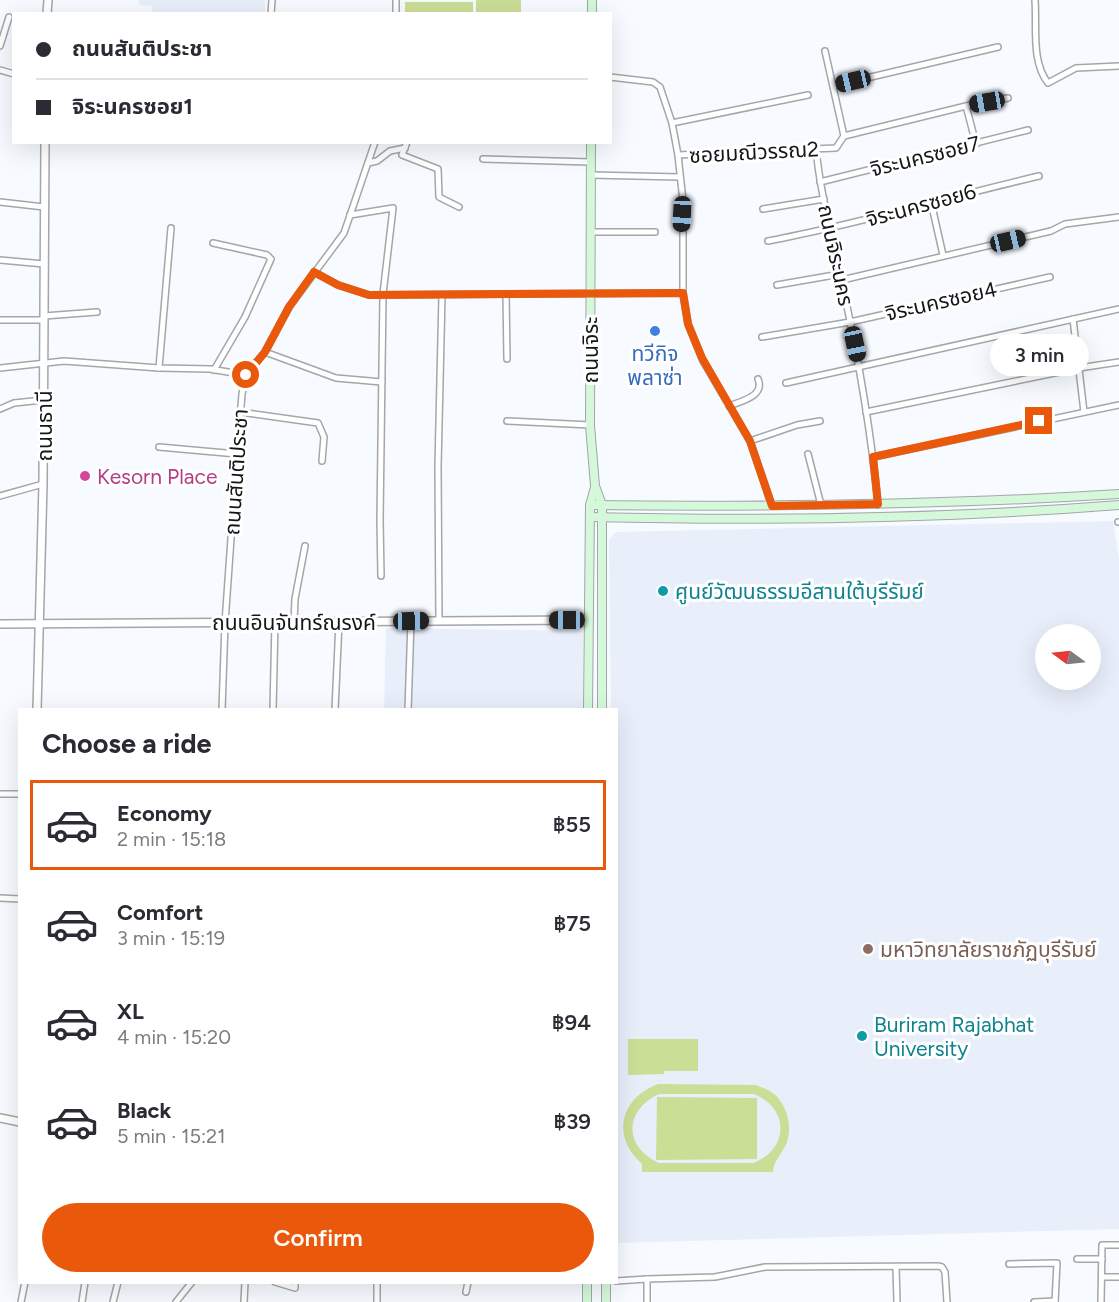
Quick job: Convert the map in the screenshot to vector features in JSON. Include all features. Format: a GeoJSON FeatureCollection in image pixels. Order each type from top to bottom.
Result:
{"type":"FeatureCollection","features":[{"type":"Feature","properties":{"kind":"main road","name":"ถนนจิระ"},"geometry":{"type":"LineString","coordinates":[[591,144],[590,425],[595,486],[602,505],[602,708]]}},
{"type":"Feature","properties":{"kind":"main road","name":"ถนนจิระ"},"geometry":{"type":"LineString","coordinates":[[588,708],[590,505],[595,486]]}},
{"type":"Feature","properties":{"kind":"main road"},"geometry":{"type":"LineString","coordinates":[[590,505],[772,506],[962,503],[1119,494]]}},
{"type":"Feature","properties":{"kind":"main road"},"geometry":{"type":"LineString","coordinates":[[590,517],[825,518],[1119,506]]}},
{"type":"Feature","properties":{"kind":"main road"},"geometry":{"type":"LineString","coordinates":[[587,1284],[587,1302]]}},
{"type":"Feature","properties":{"kind":"main road"},"geometry":{"type":"LineString","coordinates":[[606,1284],[606,1302]]}},
{"type":"Feature","properties":{"kind":"street"},"geometry":{"type":"LineString","coordinates":[[1035,0],[1041,75],[1048,83],[1076,69],[1119,66]]}},
{"type":"Feature","properties":{"kind":"street"},"geometry":{"type":"LineString","coordinates":[[0,46],[9,17]]}},
{"type":"Feature","properties":{"kind":"street"},"geometry":{"type":"LineString","coordinates":[[832,86],[998,47]]}},
{"type":"Feature","properties":{"kind":"street","name":"ซอยมณีวรรณ2"},"geometry":{"type":"LineString","coordinates":[[678,155],[836,148],[844,136],[825,51]]}},
{"type":"Feature","properties":{"kind":"street"},"geometry":{"type":"LineString","coordinates":[[612,77],[647,80],[656,84],[664,99],[672,123],[678,155],[683,201],[683,293],[688,324],[702,358],[750,441],[772,506]]}},
{"type":"Feature","properties":{"kind":"street"},"geometry":{"type":"LineString","coordinates":[[672,123],[808,95]]}},
{"type":"Feature","properties":{"kind":"street"},"geometry":{"type":"LineString","coordinates":[[844,136],[1008,98]]}},
{"type":"Feature","properties":{"kind":"street"},"geometry":{"type":"LineString","coordinates":[[966,106],[976,144]]}},
{"type":"Feature","properties":{"kind":"street","name":"จิระนครซอย7"},"geometry":{"type":"LineString","coordinates":[[820,182],[1028,130]]}},
{"type":"Feature","properties":{"kind":"street","name":"ถนนธานี"},"geometry":{"type":"LineString","coordinates":[[37,708],[45,362],[45,144]]}},
{"type":"Feature","properties":{"kind":"street"},"geometry":{"type":"LineString","coordinates":[[0,368],[64,361],[214,370],[246,375],[265,352],[289,307],[344,232],[374,144]]}},
{"type":"Feature","properties":{"kind":"street"},"geometry":{"type":"LineString","coordinates":[[368,163],[377,162],[390,151],[406,145]]}},
{"type":"Feature","properties":{"kind":"street"},"geometry":{"type":"LineString","coordinates":[[406,145],[402,156],[438,169],[439,197],[459,207]]}},
{"type":"Feature","properties":{"kind":"street","name":"ถนนจิระนคร"},"geometry":{"type":"LineString","coordinates":[[816,148],[820,182],[860,367],[878,504]]}},
{"type":"Feature","properties":{"kind":"street"},"geometry":{"type":"LineString","coordinates":[[483,159],[591,162]]}},
{"type":"Feature","properties":{"kind":"street"},"geometry":{"type":"LineString","coordinates":[[591,175],[679,177]]}},
{"type":"Feature","properties":{"kind":"street","name":"จิระนครซอย6"},"geometry":{"type":"LineString","coordinates":[[768,241],[831,229],[1040,176]]}},
{"type":"Feature","properties":{"kind":"street"},"geometry":{"type":"LineString","coordinates":[[763,209],[824,199]]}},
{"type":"Feature","properties":{"kind":"street"},"geometry":{"type":"LineString","coordinates":[[0,202],[44,207]]}},
{"type":"Feature","properties":{"kind":"street"},"geometry":{"type":"LineString","coordinates":[[931,202],[943,255]]}},
{"type":"Feature","properties":{"kind":"street"},"geometry":{"type":"LineString","coordinates":[[350,215],[393,208],[383,294],[381,576]]}},
{"type":"Feature","properties":{"kind":"street"},"geometry":{"type":"LineString","coordinates":[[777,285],[841,277],[1051,231],[1065,224],[1119,217]]}},
{"type":"Feature","properties":{"kind":"street"},"geometry":{"type":"LineString","coordinates":[[159,368],[171,228]]}},
{"type":"Feature","properties":{"kind":"street"},"geometry":{"type":"LineString","coordinates":[[591,232],[655,232]]}},
{"type":"Feature","properties":{"kind":"street"},"geometry":{"type":"LineString","coordinates":[[213,243],[267,255],[271,259],[245,317],[214,370]]}},
{"type":"Feature","properties":{"kind":"street"},"geometry":{"type":"LineString","coordinates":[[0,260],[44,264]]}},
{"type":"Feature","properties":{"kind":"street"},"geometry":{"type":"LineString","coordinates":[[314,272],[338,285],[369,295],[683,293]]}},
{"type":"Feature","properties":{"kind":"street","name":"จิระนครซอย4"},"geometry":{"type":"LineString","coordinates":[[762,337],[850,322],[1050,277]]}},
{"type":"Feature","properties":{"kind":"street"},"geometry":{"type":"LineString","coordinates":[[506,294],[507,359]]}},
{"type":"Feature","properties":{"kind":"street"},"geometry":{"type":"LineString","coordinates":[[439,621],[438,466],[442,296]]}},
{"type":"Feature","properties":{"kind":"street"},"geometry":{"type":"LineString","coordinates":[[786,383],[1119,309]]}},
{"type":"Feature","properties":{"kind":"street"},"geometry":{"type":"LineString","coordinates":[[0,320],[97,312]]}},
{"type":"Feature","properties":{"kind":"street"},"geometry":{"type":"LineString","coordinates":[[1073,319],[1084,412]]}},
{"type":"Feature","properties":{"kind":"street"},"geometry":{"type":"LineString","coordinates":[[265,352],[336,378],[382,382]]}},
{"type":"Feature","properties":{"kind":"street"},"geometry":{"type":"LineString","coordinates":[[866,412],[1079,368],[1119,362]]}},
{"type":"Feature","properties":{"kind":"street","name":"ถนนสันติประชา"},"geometry":{"type":"LineString","coordinates":[[222,708],[225,623],[240,412],[246,375]]}},
{"type":"Feature","properties":{"kind":"street"},"geometry":{"type":"LineString","coordinates":[[729,406],[759,391],[758,379]]}},
{"type":"Feature","properties":{"kind":"street"},"geometry":{"type":"LineString","coordinates":[[0,409],[14,403],[43,400]]}},
{"type":"Feature","properties":{"kind":"street"},"geometry":{"type":"LineString","coordinates":[[873,457],[1119,405]]}},
{"type":"Feature","properties":{"kind":"street"},"geometry":{"type":"LineString","coordinates":[[240,412],[318,423],[324,437],[322,460]]}},
{"type":"Feature","properties":{"kind":"street"},"geometry":{"type":"LineString","coordinates":[[507,421],[590,425]]}},
{"type":"Feature","properties":{"kind":"street"},"geometry":{"type":"LineString","coordinates":[[750,441],[797,425],[820,421]]}},
{"type":"Feature","properties":{"kind":"street"},"geometry":{"type":"LineString","coordinates":[[159,447],[237,454]]}},
{"type":"Feature","properties":{"kind":"street"},"geometry":{"type":"LineString","coordinates":[[808,454],[821,505]]}},
{"type":"Feature","properties":{"kind":"street"},"geometry":{"type":"LineString","coordinates":[[0,496],[43,484]]}},
{"type":"Feature","properties":{"kind":"street"},"geometry":{"type":"LineString","coordinates":[[294,622],[295,599],[306,546]]}},
{"type":"Feature","properties":{"kind":"street","name":"ถนนอินจันทร์ณรงค์"},"geometry":{"type":"LineString","coordinates":[[0,624],[588,620]]}},
{"type":"Feature","properties":{"kind":"street"},"geometry":{"type":"LineString","coordinates":[[408,708],[411,621]]}},
{"type":"Feature","properties":{"kind":"street"},"geometry":{"type":"LineString","coordinates":[[273,708],[274,622]]}},
{"type":"Feature","properties":{"kind":"street"},"geometry":{"type":"LineString","coordinates":[[335,708],[339,622]]}},
{"type":"Feature","properties":{"kind":"street"},"geometry":{"type":"LineString","coordinates":[[0,794],[18,794]]}},
{"type":"Feature","properties":{"kind":"street"},"geometry":{"type":"LineString","coordinates":[[0,898],[18,899]]}},
{"type":"Feature","properties":{"kind":"street"},"geometry":{"type":"LineString","coordinates":[[0,1118],[18,1122]]}},
{"type":"Feature","properties":{"kind":"street"},"geometry":{"type":"LineString","coordinates":[[1101,1302],[1102,1245],[1119,1245]]}},
{"type":"Feature","properties":{"kind":"street"},"geometry":{"type":"LineString","coordinates":[[1077,1258],[1102,1259]]}},
{"type":"Feature","properties":{"kind":"street"},"geometry":{"type":"LineString","coordinates":[[1009,1264],[1057,1263],[1055,1302],[1034,1302]]}},
{"type":"Feature","properties":{"kind":"street"},"geometry":{"type":"LineString","coordinates":[[896,1266],[897,1302]]}},
{"type":"Feature","properties":{"kind":"street"},"geometry":{"type":"LineString","coordinates":[[618,1281],[715,1277],[765,1267],[942,1267],[945,1272],[947,1302]]}},
{"type":"Feature","properties":{"kind":"street"},"geometry":{"type":"LineString","coordinates":[[1102,1277],[1119,1277]]}},
{"type":"Feature","properties":{"kind":"street"},"geometry":{"type":"LineString","coordinates":[[647,1279],[647,1302]]}},
{"type":"Feature","properties":{"kind":"street"},"geometry":{"type":"LineString","coordinates":[[21,1302],[25,1284]]}},
{"type":"Feature","properties":{"kind":"street"},"geometry":{"type":"LineString","coordinates":[[82,1302],[85,1284]]}},
{"type":"Feature","properties":{"kind":"street"},"geometry":{"type":"LineString","coordinates":[[113,1302],[118,1284]]}},
{"type":"Feature","properties":{"kind":"street"},"geometry":{"type":"LineString","coordinates":[[176,1302],[190,1284]]}},
{"type":"Feature","properties":{"kind":"street"},"geometry":{"type":"LineString","coordinates":[[244,1302],[245,1284]]}},
{"type":"Feature","properties":{"kind":"street"},"geometry":{"type":"LineString","coordinates":[[282,1284],[295,1288],[295,1284]]}},
{"type":"Feature","properties":{"kind":"street"},"geometry":{"type":"LineString","coordinates":[[376,1302],[377,1284]]}},
{"type":"Feature","properties":{"kind":"street"},"geometry":{"type":"LineString","coordinates":[[466,1292],[468,1284]]}},
{"type":"Feature","properties":{"kind":"shaded area"},"geometry":{"type":"Polygon","coordinates":[[[139,0],[265,0],[265,12],[152,12],[152,6],[139,5],[139,0]]]}},
{"type":"Feature","properties":{"kind":"shaded area","name":"มหาวิทยาลัยราชภัฏบุรีรัมย์"},"geometry":{"type":"Polygon","coordinates":[[[1113,521],[1119,560],[1119,1229],[618,1243],[618,708],[611,708],[609,540],[616,532],[1113,521]]]}},
{"type":"Feature","properties":{"kind":"shaded area"},"geometry":{"type":"Polygon","coordinates":[[[386,628],[583,631],[583,708],[384,708],[386,628]]]}},
{"type":"Feature","properties":{"kind":"green space"},"geometry":{"type":"Polygon","coordinates":[[[476,0],[521,0],[521,12],[476,12],[476,0]]]}},
{"type":"Feature","properties":{"kind":"green space"},"geometry":{"type":"Polygon","coordinates":[[[405,2],[473,2],[473,12],[405,12],[405,2]]]}},
{"type":"Feature","properties":{"kind":"green space"},"geometry":{"type":"Polygon","coordinates":[[[628,1039],[698,1039],[698,1071],[664,1071],[664,1074],[628,1075],[628,1039]]]}},
{"type":"Feature","properties":{"kind":"green space"},"geometry":{"type":"Polygon","coordinates":[[[658,1084],[756,1085],[770,1091],[776,1095],[784,1107],[789,1128],[787,1142],[773,1172],[642,1172],[642,1164],[632,1153],[623,1131],[628,1108],[645,1090],[658,1084]],[[659,1094],[639,1109],[632,1128],[634,1138],[639,1148],[647,1156],[659,1163],[753,1163],[765,1157],[773,1149],[779,1139],[780,1129],[779,1119],[774,1109],[766,1100],[754,1094],[659,1094]]]}},
{"type":"Feature","properties":{"kind":"green space"},"geometry":{"type":"Polygon","coordinates":[[[657,1097],[757,1098],[757,1159],[656,1160],[657,1097]]]}},
{"type":"Feature","properties":{"kind":"place","name":"ทวีกิจ พลาซ่า"},"geometry":{"type":"Point","coordinates":[655,331]}},
{"type":"Feature","properties":{"kind":"place","name":"Kesorn Place"},"geometry":{"type":"Point","coordinates":[85,476]}},
{"type":"Feature","properties":{"kind":"place","name":"ศูนย์วัฒนธรรมอีสานใต้บุรีรัมย์"},"geometry":{"type":"Point","coordinates":[663,591]}},
{"type":"Feature","properties":{"kind":"place","name":"มหาวิทยาลัยราชภัฏบุรีรัมย์"},"geometry":{"type":"Point","coordinates":[868,949]}},
{"type":"Feature","properties":{"kind":"place","name":"Buriram Rajabhat University"},"geometry":{"type":"Point","coordinates":[862,1036]}},
{"type":"Feature","properties":{"kind":"route"},"geometry":{"type":"LineString","coordinates":[[246,375],[265,352],[289,307],[314,272],[338,285],[369,295],[683,293],[688,324],[703,361],[750,441],[772,506],[878,504],[873,457],[1039,421]]}}]}
